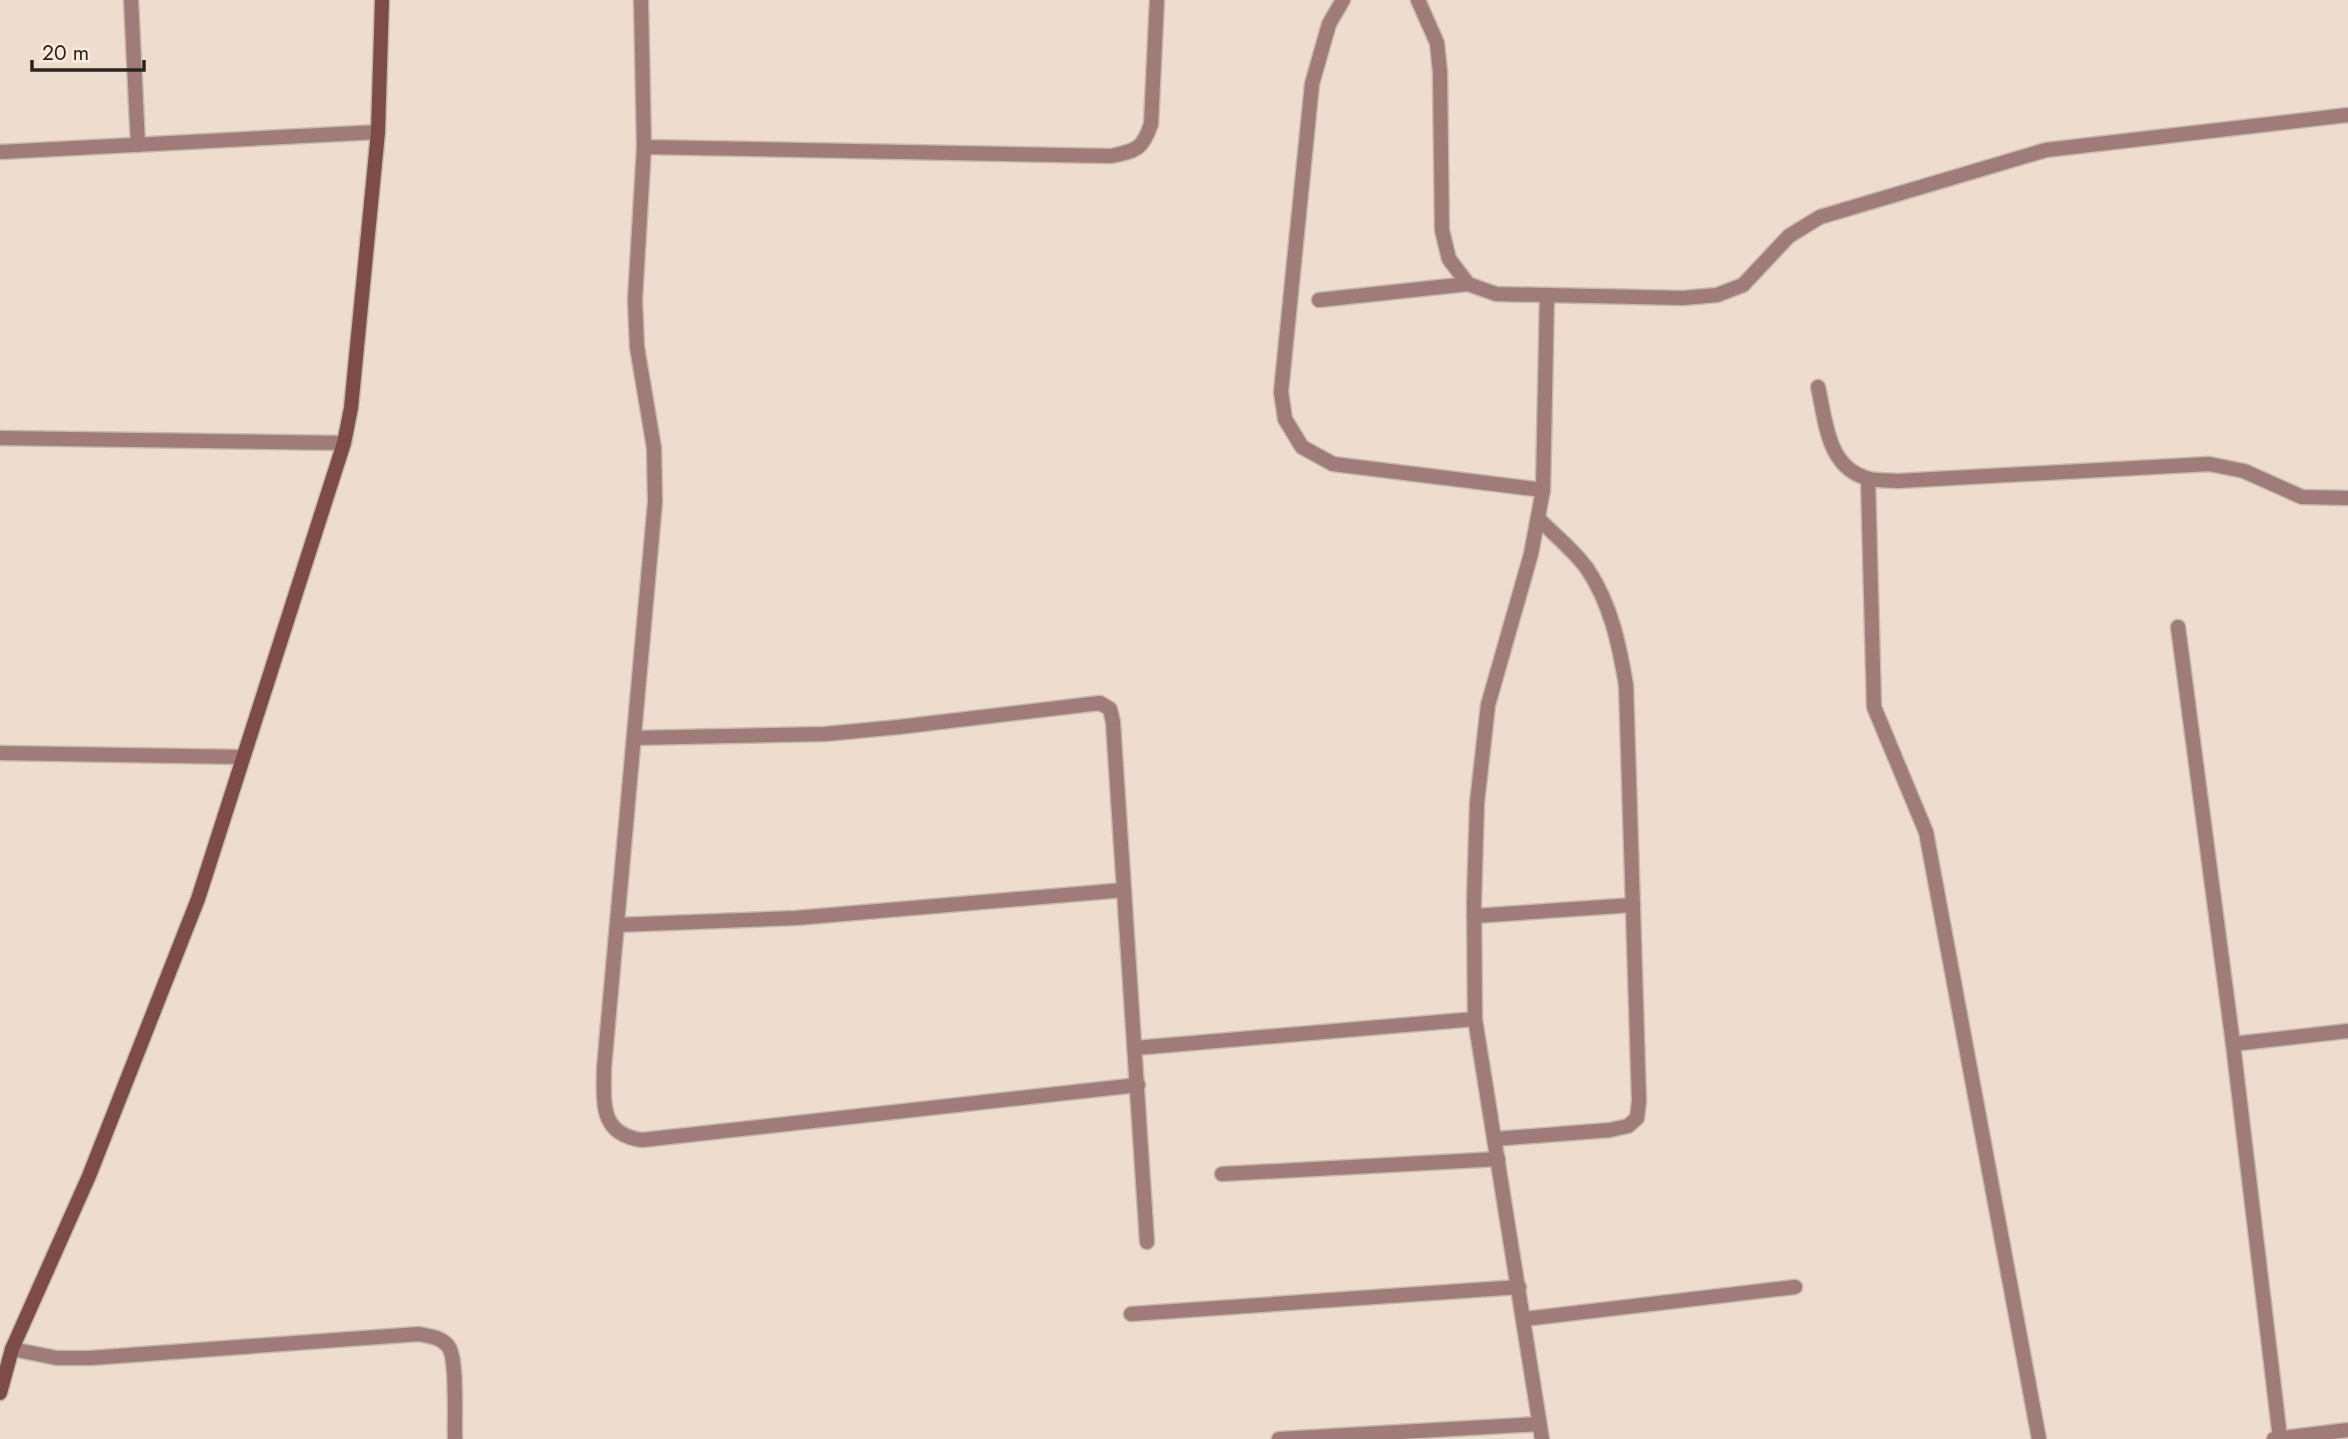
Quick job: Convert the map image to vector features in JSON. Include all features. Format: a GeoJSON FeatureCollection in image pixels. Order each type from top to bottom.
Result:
{"type":"FeatureCollection","features":[{"type":"Feature","properties":{"kind":"street"},"geometry":{"type":"LineString","coordinates":[[131,0],[138,145]]}},
{"type":"Feature","properties":{"kind":"street"},"geometry":{"type":"LineString","coordinates":[[0,1393],[12,1349],[89,1176],[198,899],[344,443],[351,408],[378,132],[382,0]]}},
{"type":"Feature","properties":{"kind":"street"},"geometry":{"type":"LineString","coordinates":[[641,0],[644,147],[635,300],[637,347],[654,448],[655,502],[604,1068],[604,1107],[609,1124],[625,1137],[642,1140],[1138,1085]]}},
{"type":"Feature","properties":{"kind":"street"},"geometry":{"type":"LineString","coordinates":[[644,147],[1111,156],[1132,152],[1146,141],[1151,124],[1157,0]]}},
{"type":"Feature","properties":{"kind":"street"},"geometry":{"type":"LineString","coordinates":[[1343,0],[1329,24],[1312,84],[1281,392],[1286,419],[1302,447],[1333,464],[1543,490]]}},
{"type":"Feature","properties":{"kind":"street"},"geometry":{"type":"LineString","coordinates":[[1419,0],[1437,43],[1440,72],[1442,230],[1449,259],[1468,284]]}},
{"type":"Feature","properties":{"kind":"street"},"geometry":{"type":"LineString","coordinates":[[1319,300],[1468,284],[1496,294],[1682,298],[1717,295],[1742,285],[1790,236],[1820,217],[2046,150],[2348,115]]}},
{"type":"Feature","properties":{"kind":"street"},"geometry":{"type":"LineString","coordinates":[[0,152],[378,132]]}},
{"type":"Feature","properties":{"kind":"street"},"geometry":{"type":"LineString","coordinates":[[1279,1439],[1541,1432],[1475,1019],[1474,916],[1477,803],[1488,705],[1531,554],[1543,490],[1547,295]]}},
{"type":"Feature","properties":{"kind":"street"},"geometry":{"type":"LineString","coordinates":[[1818,387],[1831,448],[1844,466],[1868,479],[1898,481],[2209,464],[2244,471],[2302,497],[2348,498]]}},
{"type":"Feature","properties":{"kind":"street"},"geometry":{"type":"LineString","coordinates":[[0,438],[344,443]]}},
{"type":"Feature","properties":{"kind":"street"},"geometry":{"type":"LineString","coordinates":[[1868,479],[1874,707],[1926,832],[2039,1439]]}},
{"type":"Feature","properties":{"kind":"street"},"geometry":{"type":"LineString","coordinates":[[1494,1139],[1611,1130],[1628,1126],[1637,1118],[1639,1101],[1626,685],[1617,632],[1602,595],[1587,568],[1538,518]]}},
{"type":"Feature","properties":{"kind":"street"},"geometry":{"type":"LineString","coordinates":[[2178,627],[2233,1044],[2280,1438]]}},
{"type":"Feature","properties":{"kind":"street"},"geometry":{"type":"LineString","coordinates":[[634,738],[825,734],[1100,703],[1110,709],[1114,722],[1147,1242]]}},
{"type":"Feature","properties":{"kind":"street"},"geometry":{"type":"LineString","coordinates":[[0,753],[243,757]]}},
{"type":"Feature","properties":{"kind":"street"},"geometry":{"type":"LineString","coordinates":[[617,925],[796,918],[1124,890]]}},
{"type":"Feature","properties":{"kind":"street"},"geometry":{"type":"LineString","coordinates":[[1474,916],[1633,905]]}},
{"type":"Feature","properties":{"kind":"street"},"geometry":{"type":"LineString","coordinates":[[1135,1048],[1475,1019]]}},
{"type":"Feature","properties":{"kind":"street"},"geometry":{"type":"LineString","coordinates":[[2233,1044],[2348,1031]]}},
{"type":"Feature","properties":{"kind":"street"},"geometry":{"type":"LineString","coordinates":[[1222,1174],[1498,1158]]}},
{"type":"Feature","properties":{"kind":"street"},"geometry":{"type":"LineString","coordinates":[[1131,1314],[1519,1287]]}},
{"type":"Feature","properties":{"kind":"street"},"geometry":{"type":"LineString","coordinates":[[1524,1319],[1795,1287]]}},
{"type":"Feature","properties":{"kind":"street"},"geometry":{"type":"LineString","coordinates":[[12,1349],[57,1358],[90,1358],[419,1334],[435,1336],[449,1347],[453,1361],[455,1439]]}},
{"type":"Feature","properties":{"kind":"street"},"geometry":{"type":"LineString","coordinates":[[2274,1439],[2348,1430]]}}]}
